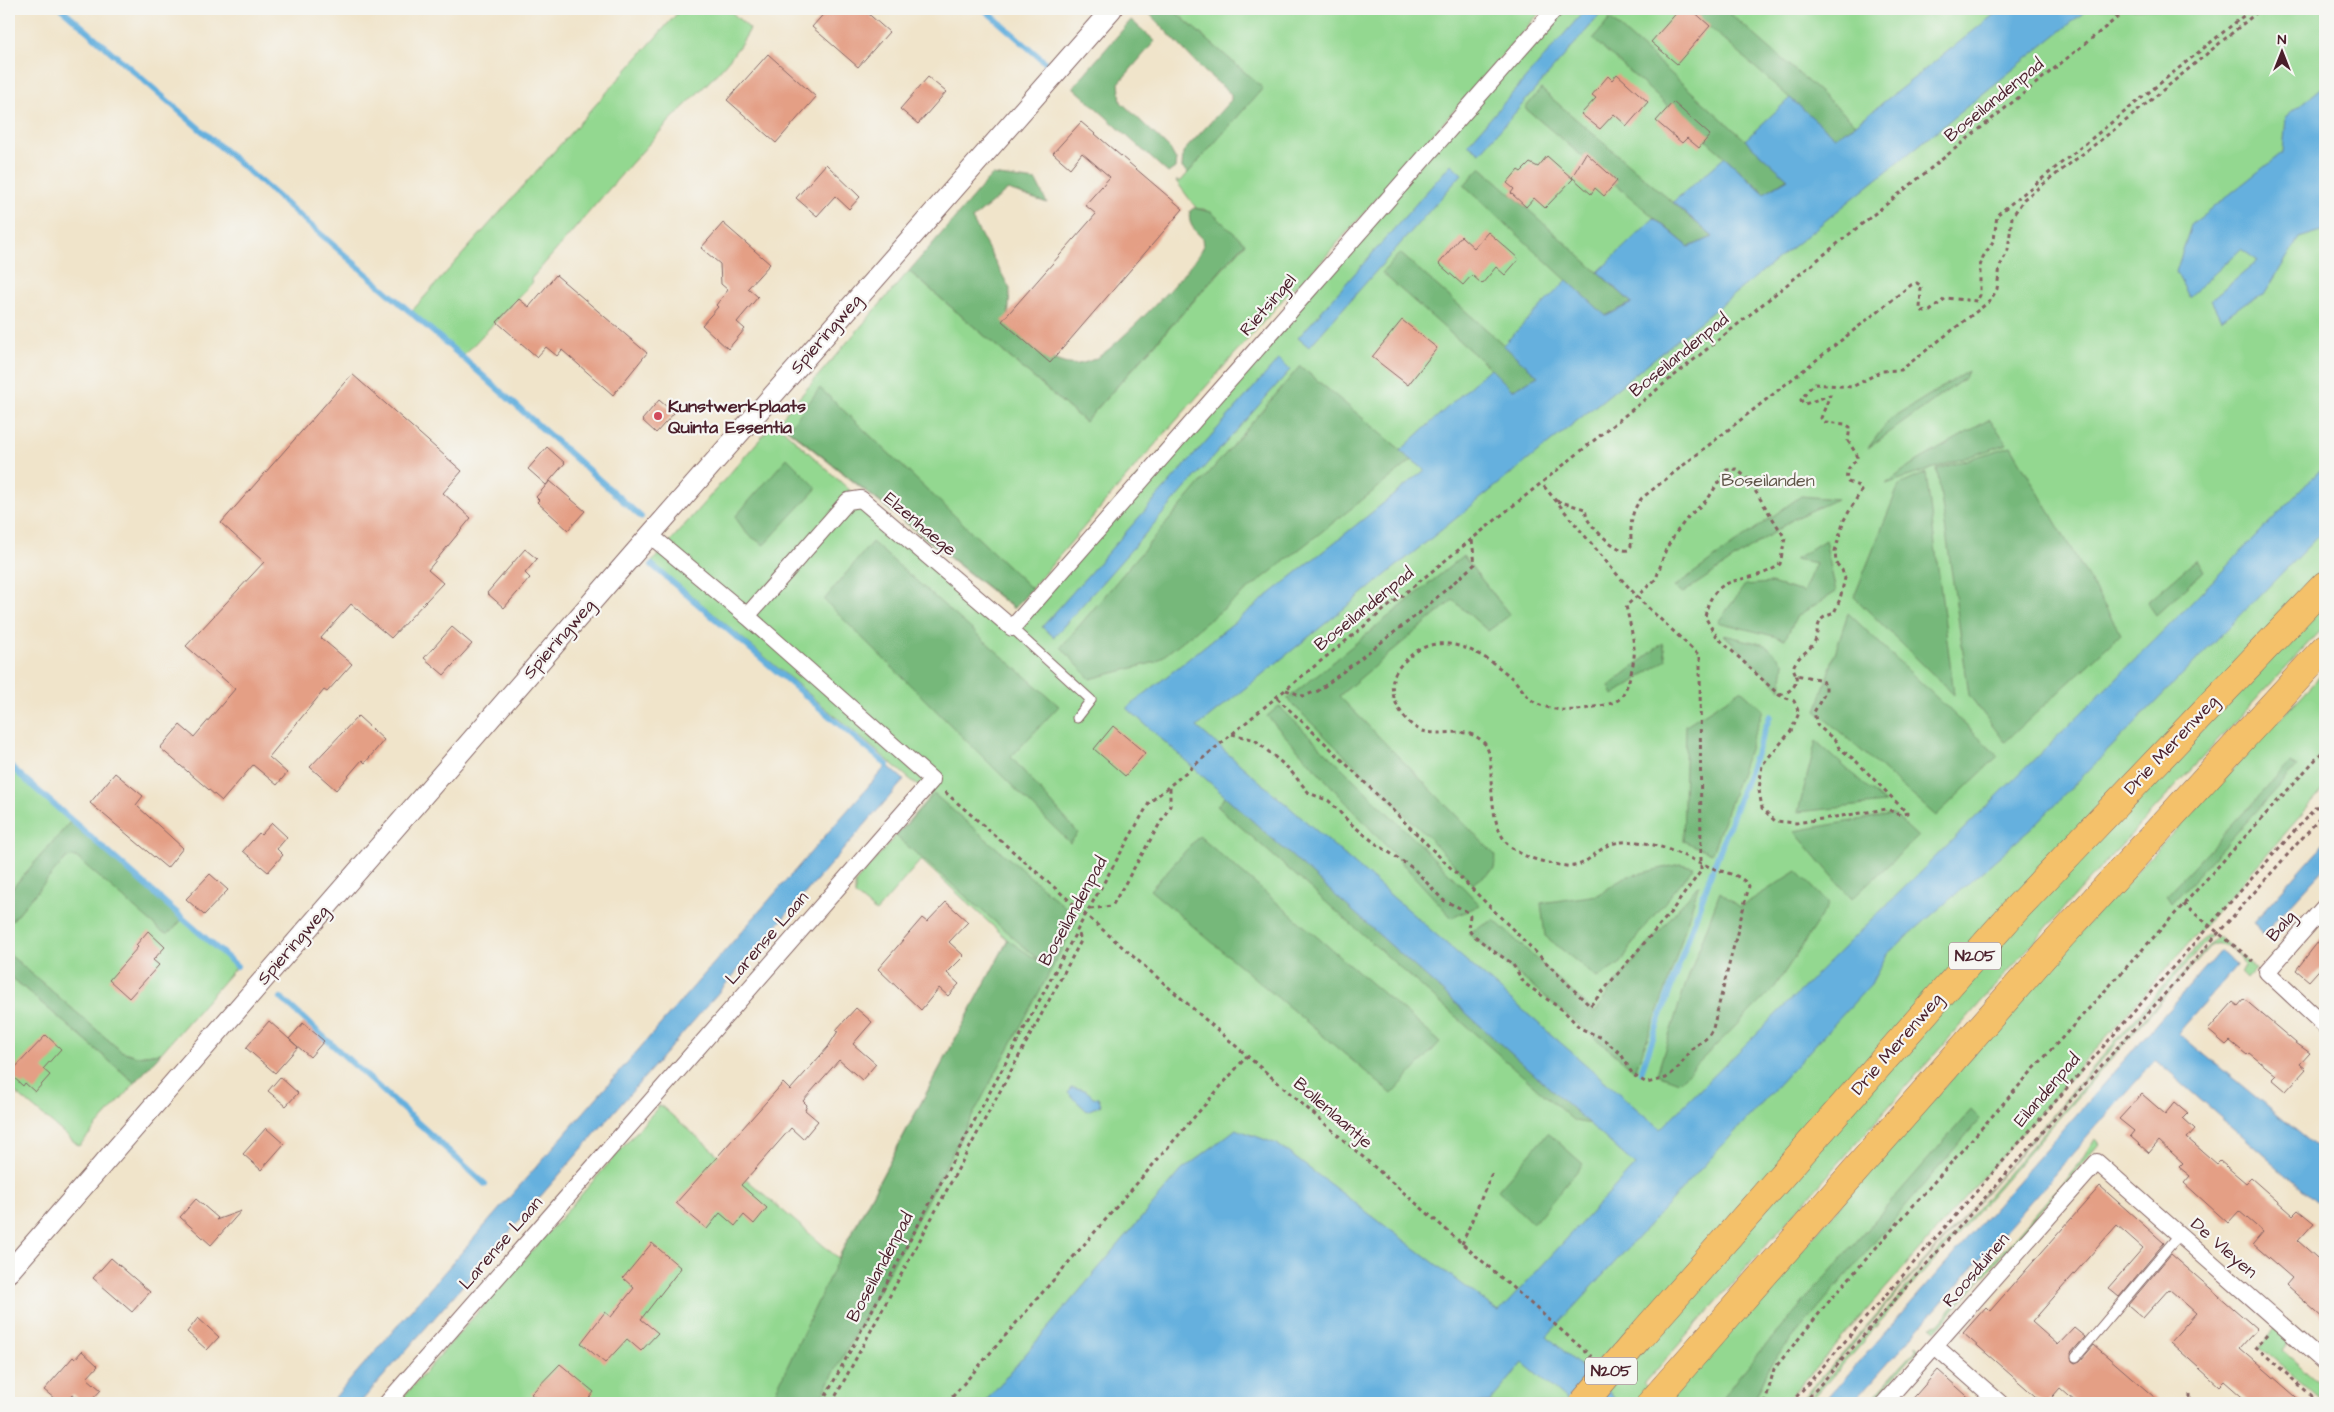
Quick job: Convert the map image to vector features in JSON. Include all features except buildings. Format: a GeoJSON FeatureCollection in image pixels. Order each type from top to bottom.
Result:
{"type":"FeatureCollection","features":[{"type":"Feature","properties":{"kind":"highway","name":"Drie Merenweg"},"geometry":{"type":"LineString","coordinates":[[1583,1403],[2018,907],[2325,585]]}},
{"type":"Feature","properties":{"kind":"highway","name":"N205"},"geometry":{"type":"LineString","coordinates":[[1651,1403],[2057,941],[2325,648]]}},
{"type":"Feature","properties":{"kind":"street","name":"Spieringweg"},"geometry":{"type":"LineString","coordinates":[[9,1272],[650,534],[1112,9]]}},
{"type":"Feature","properties":{"kind":"street","name":"Rietsingel"},"geometry":{"type":"LineString","coordinates":[[1012,628],[1555,9]]}},
{"type":"Feature","properties":{"kind":"street","name":"Elzenhaege"},"geometry":{"type":"LineString","coordinates":[[747,616],[848,502],[861,499],[1012,628]]}},
{"type":"Feature","properties":{"kind":"street"},"geometry":{"type":"LineString","coordinates":[[650,534],[747,616],[932,780]]}},
{"type":"Feature","properties":{"kind":"street","name":"Larense Laan"},"geometry":{"type":"LineString","coordinates":[[387,1403],[932,780]]}},
{"type":"Feature","properties":{"kind":"street","name":"Balg"},"geometry":{"type":"LineString","coordinates":[[2267,972],[2325,906]]}},
{"type":"Feature","properties":{"kind":"street"},"geometry":{"type":"LineString","coordinates":[[2267,972],[2325,1026]]}},
{"type":"Feature","properties":{"kind":"street","name":"De Vleyen"},"geometry":{"type":"LineString","coordinates":[[2097,1162],[2325,1363]]}},
{"type":"Feature","properties":{"kind":"street","name":"Roosduinen"},"geometry":{"type":"LineString","coordinates":[[1884,1403],[2097,1162]]}},
{"type":"Feature","properties":{"kind":"street"},"geometry":{"type":"LineString","coordinates":[[1935,1346],[2000,1403]]}},
{"type":"Feature","properties":{"kind":"lane"},"geometry":{"type":"LineString","coordinates":[[1012,628],[1090,700],[1077,718]]}},
{"type":"Feature","properties":{"kind":"lane"},"geometry":{"type":"LineString","coordinates":[[2076,1357],[2179,1235]]}},
{"type":"Feature","properties":{"kind":"path","name":"Boseilandenpad"},"geometry":{"type":"LineString","coordinates":[[822,1403],[1086,914],[1149,803],[1285,690],[2128,9]]}},
{"type":"Feature","properties":{"kind":"path"},"geometry":{"type":"LineString","coordinates":[[1556,501],[1584,509],[1588,520],[1605,538],[1619,549],[1628,550],[1632,546],[1632,516],[1634,507],[1642,498],[1910,285],[1917,283],[1921,286],[1919,305],[1920,310],[1925,312],[1930,311],[1946,298],[1978,302],[1980,295],[1980,266],[1983,257],[1994,240],[1997,215],[2252,9]]}},
{"type":"Feature","properties":{"kind":"path"},"geometry":{"type":"LineString","coordinates":[[1779,695],[1788,693],[1794,687],[1797,681],[1793,668],[1796,659],[1812,646],[1818,636],[1818,624],[1823,618],[1834,613],[1840,599],[1845,578],[1842,570],[1836,563],[1835,551],[1844,520],[1861,491],[1859,486],[1848,482],[1846,477],[1847,469],[1856,460],[1856,455],[1848,441],[1850,427],[1845,424],[1824,422],[1821,418],[1830,395],[1803,404],[1801,400],[1815,384],[1852,388],[1882,371],[1901,370],[1990,301],[1997,289],[2000,266],[2008,250],[2012,218],[2024,199],[2128,119],[2261,9]]}},
{"type":"Feature","properties":{"kind":"path"},"geometry":{"type":"LineString","coordinates":[[1232,734],[1256,740],[1289,769],[1309,793],[1329,801],[1350,823],[1374,843],[1414,869],[1443,900],[1466,911],[1470,916],[1468,928],[1471,933],[1493,951],[1512,963],[1524,983],[1564,1011],[1580,1028],[1602,1038],[1621,1054],[1633,1075],[1647,1083],[1666,1078],[1678,1068],[1693,1048],[1708,1037],[1713,1028],[1749,886],[1746,882],[1679,853],[1630,842],[1611,844],[1588,860],[1569,867],[1522,856],[1506,844],[1493,814],[1491,761],[1486,745],[1472,733],[1421,732],[1405,719],[1393,698],[1393,681],[1402,664],[1422,648],[1433,644],[1450,643],[1490,662],[1513,680],[1535,703],[1547,708],[1581,710],[1619,700],[1625,694],[1635,651],[1626,606],[1656,579],[1666,549],[1675,534],[1689,516],[1708,499],[1723,474],[1729,468],[1740,472],[1766,506],[1785,538],[1780,564],[1772,570],[1719,586],[1708,602],[1705,617],[1717,637],[1779,695],[1794,701],[1799,713],[1791,731],[1762,765],[1759,790],[1762,808],[1775,821],[1796,823],[1886,810],[1900,815],[1907,813],[1855,760],[1839,748],[1836,741],[1817,725],[1814,712],[1826,691],[1826,684],[1818,679],[1796,674]]}},
{"type":"Feature","properties":{"kind":"path"},"geometry":{"type":"LineString","coordinates":[[1277,698],[1330,748],[1590,1006],[1676,906],[1698,877],[1702,863],[1700,656],[1644,603],[1614,571],[1542,484]]}},
{"type":"Feature","properties":{"kind":"path"},"geometry":{"type":"LineString","coordinates":[[1285,690],[1303,696],[1318,691],[1418,614],[1475,564],[1472,540]]}},
{"type":"Feature","properties":{"kind":"path"},"geometry":{"type":"LineString","coordinates":[[1765,1403],[1774,1369],[1831,1299],[2031,1072],[2325,749]]}},
{"type":"Feature","properties":{"kind":"path","name":"Bollenlaantje"},"geometry":{"type":"LineString","coordinates":[[932,780],[1562,1331]]}},
{"type":"Feature","properties":{"kind":"path"},"geometry":{"type":"LineString","coordinates":[[1090,909],[1112,906],[1170,806],[1170,786]]}},
{"type":"Feature","properties":{"kind":"path","name":"Eilandenpad"},"geometry":{"type":"LineString","coordinates":[[1791,1403],[2325,796]]}},
{"type":"Feature","properties":{"kind":"path"},"geometry":{"type":"LineString","coordinates":[[1804,1403],[2325,812]]}},
{"type":"Feature","properties":{"kind":"path"},"geometry":{"type":"LineString","coordinates":[[2183,904],[2267,972]]}},
{"type":"Feature","properties":{"kind":"path"},"geometry":{"type":"LineString","coordinates":[[832,1403],[1081,941],[1078,930]]}},
{"type":"Feature","properties":{"kind":"path"},"geometry":{"type":"LineString","coordinates":[[947,1403],[1247,1056]]}},
{"type":"Feature","properties":{"kind":"path"},"geometry":{"type":"LineString","coordinates":[[1462,1244],[1492,1173]]}},
{"type":"Feature","properties":{"kind":"path"},"geometry":{"type":"LineString","coordinates":[[2190,1394],[2190,1401],[2192,1403]]}},
{"type":"Feature","properties":{"kind":"path"},"geometry":{"type":"LineString","coordinates":[[2052,1403],[2055,1399],[2059,1403]]}},
{"type":"Feature","properties":{"kind":"green space"},"geometry":{"type":"Polygon","coordinates":[[[681,9],[728,9],[750,29],[742,43],[722,68],[665,126],[531,279],[533,282],[462,357],[411,312],[681,9]]]}},
{"type":"Feature","properties":{"kind":"green space"},"geometry":{"type":"Polygon","coordinates":[[[1145,9],[1172,9],[1263,88],[1188,173],[1182,168],[1183,152],[1231,100],[1231,94],[1204,71],[1145,9]]]}},
{"type":"Feature","properties":{"kind":"green space"},"geometry":{"type":"Polygon","coordinates":[[[1172,9],[1543,9],[1306,279],[1293,288],[1137,465],[1014,609],[778,422],[909,271],[1085,422],[1245,244],[1204,209],[1197,209],[1176,181],[1181,181],[1262,88],[1172,9]]]}},
{"type":"Feature","properties":{"kind":"green space","name":"Boseilanden"},"geometry":{"type":"Polygon","coordinates":[[[1561,9],[2325,9],[2325,581],[1920,1030],[2325,596],[2325,625],[2078,892],[1644,1384],[1663,1403],[398,1403],[660,1105],[838,1258],[1008,940],[921,860],[876,912],[855,895],[855,883],[930,796],[652,562],[775,422],[1001,628],[1561,9]]]}},
{"type":"Feature","properties":{"kind":"green space"},"geometry":{"type":"Polygon","coordinates":[[[1689,9],[1725,9],[1856,124],[1835,138],[1689,9]]]}},
{"type":"Feature","properties":{"kind":"green space"},"geometry":{"type":"Polygon","coordinates":[[[1610,19],[1788,178],[1765,193],[1593,39],[1610,19]]]}},
{"type":"Feature","properties":{"kind":"green space"},"geometry":{"type":"Polygon","coordinates":[[[1131,20],[1155,41],[1119,83],[1121,102],[1170,149],[1176,160],[1175,168],[1168,173],[1073,87],[1131,20]]]}},
{"type":"Feature","properties":{"kind":"green space"},"geometry":{"type":"Polygon","coordinates":[[[1541,89],[1713,237],[1689,247],[1525,108],[1541,89]]]}},
{"type":"Feature","properties":{"kind":"green space"},"geometry":{"type":"Polygon","coordinates":[[[1481,167],[1632,303],[1605,316],[1464,185],[1481,167]]]}},
{"type":"Feature","properties":{"kind":"green space"},"geometry":{"type":"Polygon","coordinates":[[[992,175],[1036,181],[1047,203],[1008,190],[972,219],[1010,289],[1008,324],[1036,348],[1060,362],[1077,364],[1087,362],[1104,353],[1142,318],[1188,268],[1203,246],[1202,238],[1194,229],[1189,219],[1190,211],[1194,208],[1211,212],[1245,243],[1085,422],[909,271],[992,175]]]}},
{"type":"Feature","properties":{"kind":"green space"},"geometry":{"type":"Polygon","coordinates":[[[1400,253],[1539,376],[1512,390],[1490,368],[1382,273],[1400,253]]]}},
{"type":"Feature","properties":{"kind":"green space"},"geometry":{"type":"Polygon","coordinates":[[[1300,366],[1413,460],[1156,662],[1090,679],[1061,647],[1300,366]]]}},
{"type":"Feature","properties":{"kind":"green space"},"geometry":{"type":"Polygon","coordinates":[[[1968,371],[1965,378],[1868,448],[1889,420],[1968,371]]]}},
{"type":"Feature","properties":{"kind":"green space"},"geometry":{"type":"Polygon","coordinates":[[[820,388],[1032,589],[1014,608],[788,429],[820,388]]]}},
{"type":"Feature","properties":{"kind":"green space"},"geometry":{"type":"Polygon","coordinates":[[[1990,419],[2007,444],[1886,484],[1909,466],[1990,419]]]}},
{"type":"Feature","properties":{"kind":"green space"},"geometry":{"type":"Polygon","coordinates":[[[2011,446],[2121,634],[2005,742],[1969,695],[1937,469],[2011,446]]]}},
{"type":"Feature","properties":{"kind":"green space"},"geometry":{"type":"Polygon","coordinates":[[[787,458],[817,488],[764,545],[747,534],[735,517],[787,458]]]}},
{"type":"Feature","properties":{"kind":"green space"},"geometry":{"type":"Polygon","coordinates":[[[1926,473],[1954,695],[1854,597],[1899,485],[1926,473]]]}},
{"type":"Feature","properties":{"kind":"green space"},"geometry":{"type":"Polygon","coordinates":[[[1801,496],[1837,499],[1795,518],[1683,593],[1674,587],[1801,496]]]}},
{"type":"Feature","properties":{"kind":"green space"},"geometry":{"type":"Polygon","coordinates":[[[1825,540],[1836,592],[1797,616],[1785,639],[1718,622],[1745,585],[1771,583],[1803,592],[1816,563],[1795,559],[1825,540]]]}},
{"type":"Feature","properties":{"kind":"green space"},"geometry":{"type":"Polygon","coordinates":[[[872,542],[1059,706],[1011,757],[1078,833],[1070,843],[824,600],[872,542]]]}},
{"type":"Feature","properties":{"kind":"green space"},"geometry":{"type":"Polygon","coordinates":[[[1463,556],[1510,615],[1488,631],[1453,600],[1339,696],[1496,856],[1494,869],[1473,884],[1430,839],[1287,699],[1463,556]]]}},
{"type":"Feature","properties":{"kind":"green space"},"geometry":{"type":"Polygon","coordinates":[[[2197,559],[2204,571],[2156,615],[2147,602],[2197,559]]]}},
{"type":"Feature","properties":{"kind":"green space"},"geometry":{"type":"Polygon","coordinates":[[[1848,613],[1998,756],[1936,816],[1816,711],[1848,613]]]}},
{"type":"Feature","properties":{"kind":"green space"},"geometry":{"type":"Polygon","coordinates":[[[1724,635],[1766,645],[1784,663],[1781,689],[1724,635]]]}},
{"type":"Feature","properties":{"kind":"green space"},"geometry":{"type":"Polygon","coordinates":[[[1663,643],[1666,660],[1613,695],[1609,686],[1663,643]]]}},
{"type":"Feature","properties":{"kind":"green space"},"geometry":{"type":"Polygon","coordinates":[[[2325,671],[2325,788],[1785,1403],[1667,1403],[2089,922],[2325,671]]]}},
{"type":"Feature","properties":{"kind":"green space"},"geometry":{"type":"Polygon","coordinates":[[[1741,690],[1763,710],[1712,853],[1683,841],[1686,725],[1741,690]]]}},
{"type":"Feature","properties":{"kind":"green space"},"geometry":{"type":"Polygon","coordinates":[[[1279,706],[1480,905],[1452,918],[1267,716],[1279,706]]]}},
{"type":"Feature","properties":{"kind":"green space"},"geometry":{"type":"Polygon","coordinates":[[[1816,741],[1885,803],[1798,812],[1816,741]]]}},
{"type":"Feature","properties":{"kind":"green space"},"geometry":{"type":"Polygon","coordinates":[[[2290,763],[2297,767],[2172,903],[2167,895],[2290,763]]]}},
{"type":"Feature","properties":{"kind":"green space"},"geometry":{"type":"Polygon","coordinates":[[[9,764],[72,820],[9,892],[9,764]]]}},
{"type":"Feature","properties":{"kind":"green space"},"geometry":{"type":"Polygon","coordinates":[[[934,794],[1078,918],[818,1403],[770,1403],[838,1259],[1008,940],[1046,966],[896,836],[934,794]]]}},
{"type":"Feature","properties":{"kind":"green space"},"geometry":{"type":"Polygon","coordinates":[[[1226,796],[1591,1124],[1574,1121],[1217,806],[1226,796]]]}},
{"type":"Feature","properties":{"kind":"green space"},"geometry":{"type":"Polygon","coordinates":[[[1893,814],[1918,837],[1852,899],[1794,831],[1893,814]]]}},
{"type":"Feature","properties":{"kind":"green space"},"geometry":{"type":"Polygon","coordinates":[[[72,820],[183,918],[173,930],[167,933],[161,931],[76,857],[66,858],[9,924],[9,892],[72,820]]]}},
{"type":"Feature","properties":{"kind":"green space"},"geometry":{"type":"Polygon","coordinates":[[[1199,836],[1440,1042],[1392,1094],[1150,890],[1199,836]]]}},
{"type":"Feature","properties":{"kind":"green space"},"geometry":{"type":"Polygon","coordinates":[[[70,856],[76,857],[173,930],[183,918],[237,966],[161,1053],[137,1056],[121,1051],[9,954],[9,924],[66,858],[70,856]]]}},
{"type":"Feature","properties":{"kind":"green space"},"geometry":{"type":"Polygon","coordinates":[[[1680,864],[1694,867],[1637,936],[1621,963],[1597,978],[1545,936],[1541,903],[1598,895],[1625,877],[1680,864]]]}},
{"type":"Feature","properties":{"kind":"green space"},"geometry":{"type":"Polygon","coordinates":[[[1797,871],[1829,904],[1775,987],[1679,1082],[1657,1074],[1684,989],[1720,892],[1740,907],[1797,871]]]}},
{"type":"Feature","properties":{"kind":"green space"},"geometry":{"type":"Polygon","coordinates":[[[1699,884],[1667,986],[1635,1071],[1468,933],[1494,920],[1595,1013],[1610,990],[1699,884]]]}},
{"type":"Feature","properties":{"kind":"green space"},"geometry":{"type":"Polygon","coordinates":[[[2207,935],[2212,935],[1801,1403],[1798,1403],[1991,1186],[2207,935]]]}},
{"type":"Feature","properties":{"kind":"green space"},"geometry":{"type":"Polygon","coordinates":[[[2217,936],[2256,968],[2246,979],[2240,973],[2244,965],[2242,960],[2235,952],[2225,945],[2214,944],[2210,946],[1809,1403],[1805,1403],[2217,936]]]}},
{"type":"Feature","properties":{"kind":"green space"},"geometry":{"type":"Polygon","coordinates":[[[9,954],[121,1051],[137,1056],[161,1053],[135,1083],[9,975],[9,954]]]}},
{"type":"Feature","properties":{"kind":"green space"},"geometry":{"type":"Polygon","coordinates":[[[9,975],[135,1083],[79,1146],[9,1087],[9,975]]]}},
{"type":"Feature","properties":{"kind":"green space"},"geometry":{"type":"Polygon","coordinates":[[[1971,1110],[1980,1119],[1772,1362],[1753,1403],[1719,1403],[1739,1376],[1971,1110]]]}},
{"type":"Feature","properties":{"kind":"green space"},"geometry":{"type":"Polygon","coordinates":[[[1548,1133],[1583,1164],[1533,1224],[1498,1190],[1548,1133]]]}},
{"type":"Feature","properties":{"kind":"green space"},"geometry":{"type":"Polygon","coordinates":[[[2095,1139],[2100,1144],[1936,1330],[1931,1326],[1938,1324],[2081,1162],[2095,1139]]]}},
{"type":"Feature","properties":{"kind":"green space"},"geometry":{"type":"Polygon","coordinates":[[[2277,1327],[2291,1339],[2282,1350],[2325,1388],[2325,1403],[2260,1347],[2277,1327]]]}},
{"type":"Feature","properties":{"kind":"green space"},"geometry":{"type":"Polygon","coordinates":[[[1916,1345],[1920,1348],[1872,1403],[1868,1403],[1916,1350],[1916,1345]]]}},
{"type":"Feature","properties":{"kind":"water"},"geometry":{"type":"Polygon","coordinates":[[[1586,9],[1605,9],[1480,153],[1468,144],[1586,9]]]}},
{"type":"Feature","properties":{"kind":"water"},"geometry":{"type":"Polygon","coordinates":[[[2001,9],[2088,9],[1197,727],[1660,1129],[2163,632],[2325,465],[2325,529],[2033,827],[1887,954],[1871,984],[1547,1336],[1621,1403],[1570,1403],[1523,1363],[1489,1403],[984,1403],[1182,1170],[1236,1129],[1277,1144],[1499,1312],[1635,1165],[1127,708],[1425,470],[1400,451],[1490,368],[1512,390],[1538,376],[1503,345],[1567,280],[1606,316],[1632,303],[1598,272],[1654,218],[1689,247],[1713,237],[1673,202],[1725,157],[1764,193],[1788,179],[1745,140],[1790,98],[1835,137],[1856,124],[2001,9]]]}},
{"type":"Feature","properties":{"kind":"water"},"geometry":{"type":"Polygon","coordinates":[[[2325,85],[2325,230],[2299,238],[2264,295],[2246,302],[2221,320],[2211,300],[2258,261],[2241,249],[2189,297],[2176,272],[2191,225],[2283,152],[2286,117],[2325,85]]]}},
{"type":"Feature","properties":{"kind":"water"},"geometry":{"type":"Polygon","coordinates":[[[1451,164],[1462,174],[1309,347],[1298,338],[1451,164]]]}},
{"type":"Feature","properties":{"kind":"water"},"geometry":{"type":"Polygon","coordinates":[[[1279,359],[1290,370],[1054,637],[1042,627],[1279,359]]]}},
{"type":"Feature","properties":{"kind":"water"},"geometry":{"type":"Polygon","coordinates":[[[887,765],[904,780],[360,1403],[330,1403],[887,765]]]}},
{"type":"Feature","properties":{"kind":"water"},"geometry":{"type":"Polygon","coordinates":[[[2325,842],[2325,867],[2262,935],[2254,922],[2325,842]]]}},
{"type":"Feature","properties":{"kind":"water"},"geometry":{"type":"Polygon","coordinates":[[[2220,951],[2236,965],[2235,968],[2178,1033],[2325,1154],[2325,1209],[2155,1060],[1853,1403],[1823,1403],[2220,951]]]}},
{"type":"Feature","properties":{"kind":"water"},"geometry":{"type":"Polygon","coordinates":[[[1071,1088],[1086,1091],[1093,1097],[1098,1098],[1101,1105],[1087,1111],[1068,1093],[1071,1088]]]}},
{"type":"Feature","properties":{"kind":"waterway"},"geometry":{"type":"LineString","coordinates":[[62,9],[462,357],[641,517]]}},
{"type":"Feature","properties":{"kind":"waterway"},"geometry":{"type":"LineString","coordinates":[[984,9],[1046,63]]}},
{"type":"Feature","properties":{"kind":"waterway"},"geometry":{"type":"LineString","coordinates":[[652,565],[887,765]]}},
{"type":"Feature","properties":{"kind":"waterway"},"geometry":{"type":"LineString","coordinates":[[1714,866],[1770,716]]}},
{"type":"Feature","properties":{"kind":"waterway"},"geometry":{"type":"LineString","coordinates":[[9,765],[237,966]]}},
{"type":"Feature","properties":{"kind":"waterway"},"geometry":{"type":"LineString","coordinates":[[1641,1072],[1712,871]]}},
{"type":"Feature","properties":{"kind":"waterway"},"geometry":{"type":"LineString","coordinates":[[281,998],[485,1184]]}},
{"type":"Feature","properties":{"kind":"place","name":"Kunstwerkplaats Quinta Essentia"},"geometry":{"type":"Point","coordinates":[658,416]}}]}
